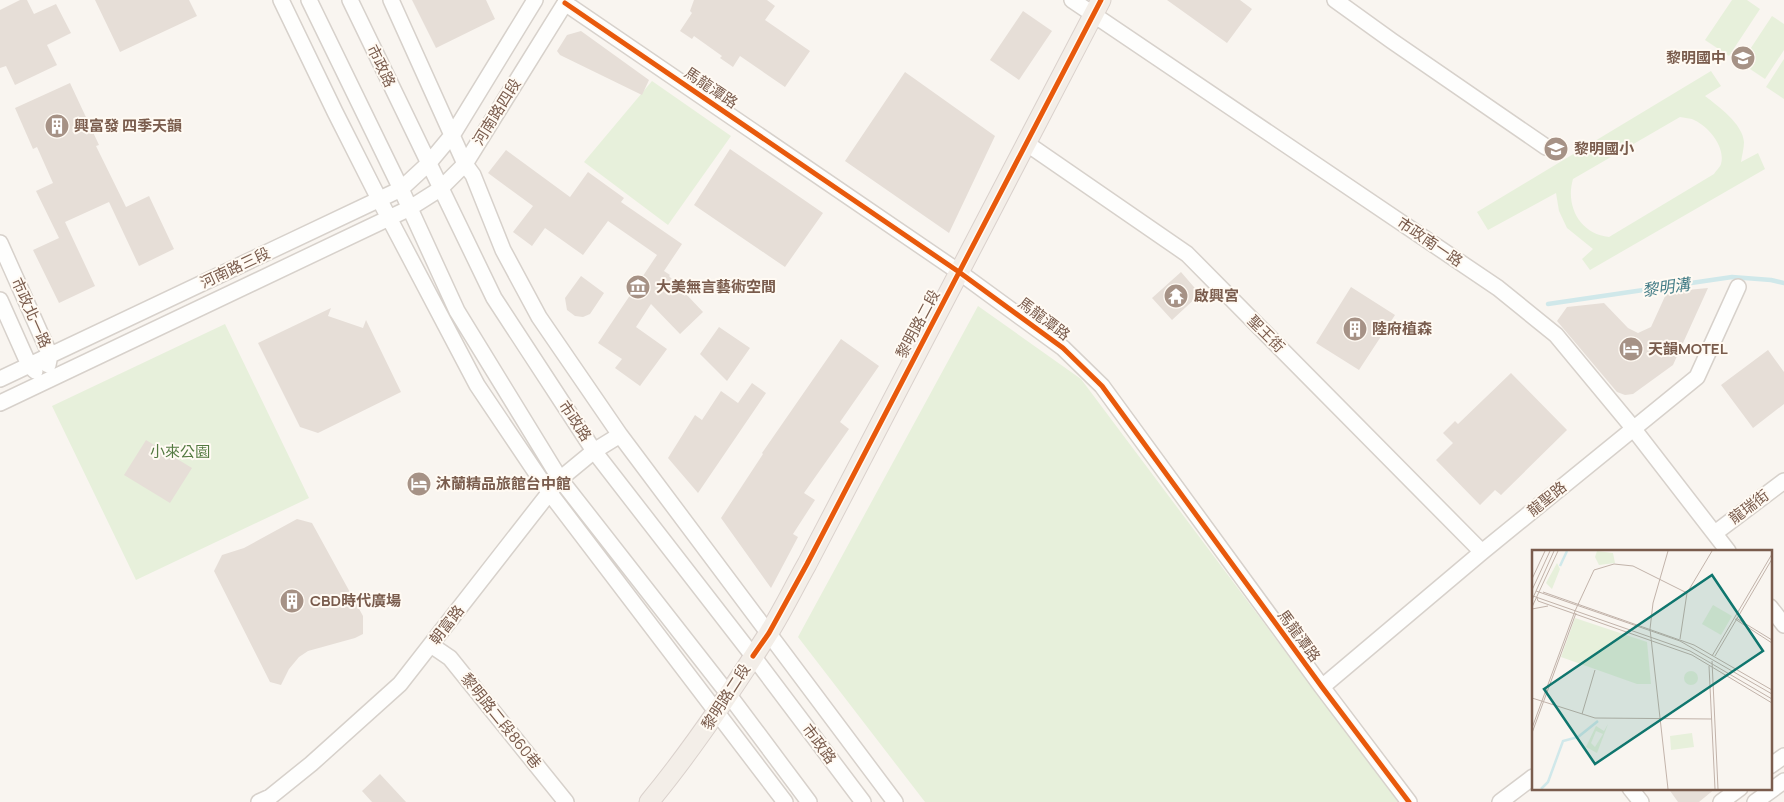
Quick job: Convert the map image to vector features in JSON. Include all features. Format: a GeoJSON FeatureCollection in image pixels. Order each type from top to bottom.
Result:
{"type":"FeatureCollection","features":[{"type":"Feature","properties":{"kind":"main road","name":"黎明路二段"},"geometry":{"type":"LineString","coordinates":[[648,802],[679,766],[718,712],[769,633],[812,555],[1097,7]]}},
{"type":"Feature","properties":{"kind":"street"},"geometry":{"type":"LineString","coordinates":[[282,0],[379,199],[477,385],[549,492],[785,802]]}},
{"type":"Feature","properties":{"kind":"street"},"geometry":{"type":"LineString","coordinates":[[309,0],[401,189],[457,311],[560,478],[809,802]]}},
{"type":"Feature","properties":{"kind":"street","name":"市政路"},"geometry":{"type":"LineString","coordinates":[[350,0],[494,298],[594,451],[753,656],[863,802]]}},
{"type":"Feature","properties":{"kind":"street","name":"市政路"},"geometry":{"type":"LineString","coordinates":[[391,0],[465,164],[473,175],[503,250],[538,317],[620,434],[895,802]]}},
{"type":"Feature","properties":{"kind":"street","name":"河南路四段"},"geometry":{"type":"LineString","coordinates":[[453,134],[535,0]]}},
{"type":"Feature","properties":{"kind":"street","name":"市政南一路"},"geometry":{"type":"LineString","coordinates":[[1072,0],[1097,7],[1498,288],[1556,336],[1634,429],[1727,550]]}},
{"type":"Feature","properties":{"kind":"street"},"geometry":{"type":"LineString","coordinates":[[1335,0],[1546,147]]}},
{"type":"Feature","properties":{"kind":"street","name":"河南路四段"},"geometry":{"type":"LineString","coordinates":[[410,208],[440,189],[465,164],[566,1]]}},
{"type":"Feature","properties":{"kind":"street","name":"馬龍潭路"},"geometry":{"type":"LineString","coordinates":[[566,1],[959,272],[1063,348],[1102,386],[1322,688],[1409,802]]}},
{"type":"Feature","properties":{"kind":"street","name":"河南路三段"},"geometry":{"type":"LineString","coordinates":[[0,379],[401,189],[428,164],[453,134]]}},
{"type":"Feature","properties":{"kind":"street","name":"聖王街"},"geometry":{"type":"LineString","coordinates":[[1026,143],[1187,254],[1482,552]]}},
{"type":"Feature","properties":{"kind":"street","name":"河南路三段"},"geometry":{"type":"LineString","coordinates":[[0,403],[410,208]]}},
{"type":"Feature","properties":{"kind":"street","name":"市政北一路"},"geometry":{"type":"LineString","coordinates":[[0,243],[50,356],[45,382]]}},
{"type":"Feature","properties":{"kind":"street","name":"龍聖路"},"geometry":{"type":"LineString","coordinates":[[1322,688],[1482,552],[1697,377],[1738,287]]}},
{"type":"Feature","properties":{"kind":"street","name":"市政北一路"},"geometry":{"type":"LineString","coordinates":[[0,300],[29,365],[45,382]]}},
{"type":"Feature","properties":{"kind":"street","name":"朝富路"},"geometry":{"type":"LineString","coordinates":[[267,800],[311,764],[400,684],[560,478],[594,451],[620,434]]}},
{"type":"Feature","properties":{"kind":"street","name":"龍瑞街"},"geometry":{"type":"LineString","coordinates":[[1714,534],[1784,481]]}},
{"type":"Feature","properties":{"kind":"street"},"geometry":{"type":"LineString","coordinates":[[1772,609],[1784,624]]}},
{"type":"Feature","properties":{"kind":"street","name":"黎明路二段860巷"},"geometry":{"type":"LineString","coordinates":[[431,645],[450,658],[566,802]]}},
{"type":"Feature","properties":{"kind":"street"},"geometry":{"type":"LineString","coordinates":[[1772,765],[1784,756]]}},
{"type":"Feature","properties":{"kind":"street"},"geometry":{"type":"LineString","coordinates":[[1500,802],[1532,778]]}},
{"type":"Feature","properties":{"kind":"street"},"geometry":{"type":"LineString","coordinates":[[1772,789],[1784,780]]}},
{"type":"Feature","properties":{"kind":"street"},"geometry":{"type":"LineString","coordinates":[[1632,790],[1641,802]]}},
{"type":"Feature","properties":{"kind":"street"},"geometry":{"type":"LineString","coordinates":[[1721,802],[1737,790]]}},
{"type":"Feature","properties":{"kind":"street"},"geometry":{"type":"LineString","coordinates":[[1755,802],[1771,790]]}},
{"type":"Feature","properties":{"kind":"green space"},"geometry":{"type":"Polygon","coordinates":[[[1732,0],[1747,0],[1760,9],[1729,56],[1705,40],[1732,0]]]}},
{"type":"Feature","properties":{"kind":"green space"},"geometry":{"type":"Polygon","coordinates":[[[1772,16],[1784,24],[1784,50],[1765,79],[1741,63],[1772,16]]]}},
{"type":"Feature","properties":{"kind":"green space"},"geometry":{"type":"Polygon","coordinates":[[[1784,59],[1784,99],[1766,87],[1784,59]]]}},
{"type":"Feature","properties":{"kind":"green space"},"geometry":{"type":"Polygon","coordinates":[[[1711,71],[1721,86],[1705,96],[1735,122],[1743,135],[1744,142],[1741,162],[1758,153],[1765,169],[1590,270],[1582,259],[1593,249],[1567,228],[1559,211],[1556,193],[1488,230],[1477,212],[1711,71]],[[1680,117],[1573,179],[1571,199],[1573,208],[1577,217],[1590,230],[1599,235],[1609,237],[1714,174],[1721,164],[1722,157],[1718,143],[1704,126],[1692,119],[1680,117]]]}},
{"type":"Feature","properties":{"kind":"green space"},"geometry":{"type":"Polygon","coordinates":[[[652,81],[731,136],[668,225],[584,162],[652,81]]]}},
{"type":"Feature","properties":{"kind":"green space"},"geometry":{"type":"Polygon","coordinates":[[[978,306],[1081,379],[1398,802],[925,802],[798,637],[978,306]]]}},
{"type":"Feature","properties":{"kind":"green space","name":"小來公園"},"geometry":{"type":"Polygon","coordinates":[[[225,324],[309,498],[136,580],[52,406],[225,324]]]}},
{"type":"Feature","properties":{"kind":"building"},"geometry":{"type":"Polygon","coordinates":[[[20,0],[27,0],[34,14],[56,4],[71,33],[47,45],[57,65],[15,85],[6,66],[0,68],[0,10],[20,0]]]}},
{"type":"Feature","properties":{"kind":"building"},"geometry":{"type":"Polygon","coordinates":[[[95,0],[189,0],[197,16],[120,52],[95,0]]]}},
{"type":"Feature","properties":{"kind":"building"},"geometry":{"type":"Polygon","coordinates":[[[412,0],[486,0],[495,19],[436,48],[412,0]]]}},
{"type":"Feature","properties":{"kind":"building"},"geometry":{"type":"Polygon","coordinates":[[[694,0],[767,0],[775,6],[765,20],[810,51],[785,87],[740,56],[733,67],[720,58],[722,56],[694,36],[692,39],[680,31],[692,13],[690,11],[694,0]]]}},
{"type":"Feature","properties":{"kind":"building"},"geometry":{"type":"Polygon","coordinates":[[[1167,0],[1240,0],[1252,9],[1227,43],[1167,0]]]}},
{"type":"Feature","properties":{"kind":"building"},"geometry":{"type":"Polygon","coordinates":[[[1023,11],[1052,31],[1019,80],[990,60],[1023,11]]]}},
{"type":"Feature","properties":{"kind":"building"},"geometry":{"type":"Polygon","coordinates":[[[581,31],[649,80],[642,95],[560,55],[557,51],[567,35],[581,31]]]}},
{"type":"Feature","properties":{"kind":"building"},"geometry":{"type":"Polygon","coordinates":[[[905,72],[995,136],[949,233],[845,161],[905,72]]]}},
{"type":"Feature","properties":{"kind":"building"},"geometry":{"type":"Polygon","coordinates":[[[70,83],[99,145],[96,146],[126,207],[149,196],[174,249],[139,266],[109,202],[65,222],[95,286],[59,303],[33,250],[59,238],[36,191],[53,183],[37,147],[33,149],[15,108],[70,83]]]}},
{"type":"Feature","properties":{"kind":"building"},"geometry":{"type":"Polygon","coordinates":[[[730,149],[823,213],[785,267],[694,205],[730,149]]]}},
{"type":"Feature","properties":{"kind":"building"},"geometry":{"type":"Polygon","coordinates":[[[506,150],[570,197],[588,172],[624,198],[621,202],[682,244],[664,271],[670,275],[703,312],[680,334],[651,304],[636,327],[667,349],[640,386],[615,368],[622,359],[598,343],[657,255],[608,221],[583,255],[545,228],[532,246],[513,232],[533,206],[488,173],[506,150]]]}},
{"type":"Feature","properties":{"kind":"building","name":"啟興宮"},"geometry":{"type":"Polygon","coordinates":[[[1181,272],[1200,294],[1172,320],[1152,298],[1181,272]]]}},
{"type":"Feature","properties":{"kind":"building"},"geometry":{"type":"Polygon","coordinates":[[[581,276],[604,293],[590,314],[583,317],[575,316],[567,310],[565,298],[581,276]]]}},
{"type":"Feature","properties":{"kind":"building","name":"陸府植森"},"geometry":{"type":"Polygon","coordinates":[[[1351,287],[1395,315],[1359,370],[1316,343],[1351,287]]]}},
{"type":"Feature","properties":{"kind":"building","name":"天韻MOTEL"},"geometry":{"type":"Polygon","coordinates":[[[1708,288],[1673,365],[1633,394],[1625,395],[1617,392],[1557,321],[1567,307],[1604,303],[1628,328],[1638,333],[1651,327],[1667,292],[1708,288]]]}},
{"type":"Feature","properties":{"kind":"building"},"geometry":{"type":"Polygon","coordinates":[[[331,308],[328,316],[363,328],[366,320],[401,392],[318,433],[300,427],[258,343],[331,308]]]}},
{"type":"Feature","properties":{"kind":"building"},"geometry":{"type":"Polygon","coordinates":[[[719,327],[750,348],[727,381],[700,354],[719,327]]]}},
{"type":"Feature","properties":{"kind":"building"},"geometry":{"type":"Polygon","coordinates":[[[841,339],[879,366],[840,422],[849,429],[804,493],[815,500],[793,534],[798,537],[771,588],[721,518],[762,453],[841,339]]]}},
{"type":"Feature","properties":{"kind":"building"},"geometry":{"type":"Polygon","coordinates":[[[1768,350],[1784,372],[1784,404],[1753,428],[1721,385],[1768,350]]]}},
{"type":"Feature","properties":{"kind":"building"},"geometry":{"type":"Polygon","coordinates":[[[1511,373],[1567,430],[1501,495],[1495,490],[1480,505],[1436,460],[1453,443],[1443,433],[1455,421],[1458,424],[1511,373]]]}},
{"type":"Feature","properties":{"kind":"building"},"geometry":{"type":"Polygon","coordinates":[[[752,383],[766,393],[698,493],[668,458],[695,415],[702,420],[721,391],[738,403],[752,383]]]}},
{"type":"Feature","properties":{"kind":"building"},"geometry":{"type":"Polygon","coordinates":[[[146,440],[192,468],[170,503],[124,475],[146,440]]]}},
{"type":"Feature","properties":{"kind":"building","name":"CBD時代廣場"},"geometry":{"type":"Polygon","coordinates":[[[297,519],[312,523],[363,616],[363,634],[308,651],[299,657],[289,669],[281,685],[270,682],[214,571],[222,555],[244,548],[297,519]]]}},
{"type":"Feature","properties":{"kind":"building"},"geometry":{"type":"Polygon","coordinates":[[[380,774],[406,802],[372,802],[362,791],[380,774]]]}},
{"type":"Feature","properties":{"kind":"building"},"geometry":{"type":"Polygon","coordinates":[[[1669,790],[1714,790],[1699,802],[1678,802],[1669,790]]]}},
{"type":"Feature","properties":{"kind":"waterway","name":"黎明溝"},"geometry":{"type":"LineString","coordinates":[[1548,304],[1732,277],[1784,283]]}},
{"type":"Feature","properties":{"kind":"cycle path"},"geometry":{"type":"LineString","coordinates":[[753,656],[769,633],[807,564],[1101,0]]}},
{"type":"Feature","properties":{"kind":"cycle path"},"geometry":{"type":"LineString","coordinates":[[565,3],[959,272],[1063,348],[1102,386],[1322,687],[1409,802]]}},
{"type":"Feature","properties":{"kind":"place","name":"黎明國中"},"geometry":{"type":"Point","coordinates":[1743,58]}},
{"type":"Feature","properties":{"kind":"place","name":"興富發 四季天韻"},"geometry":{"type":"Point","coordinates":[57,126]}},
{"type":"Feature","properties":{"kind":"place","name":"黎明國小"},"geometry":{"type":"Point","coordinates":[1556,149]}},
{"type":"Feature","properties":{"kind":"place","name":"大美無言藝術空間"},"geometry":{"type":"Point","coordinates":[638,287]}},
{"type":"Feature","properties":{"kind":"place","name":"啟興宮"},"geometry":{"type":"Point","coordinates":[1176,296]}},
{"type":"Feature","properties":{"kind":"place","name":"陸府植森"},"geometry":{"type":"Point","coordinates":[1355,329]}},
{"type":"Feature","properties":{"kind":"place","name":"天韻MOTEL"},"geometry":{"type":"Point","coordinates":[1631,349]}},
{"type":"Feature","properties":{"kind":"place","name":"沐蘭精品旅館台中館"},"geometry":{"type":"Point","coordinates":[419,484]}},
{"type":"Feature","properties":{"kind":"place","name":"CBD時代廣場"},"geometry":{"type":"Point","coordinates":[292,601]}}]}
